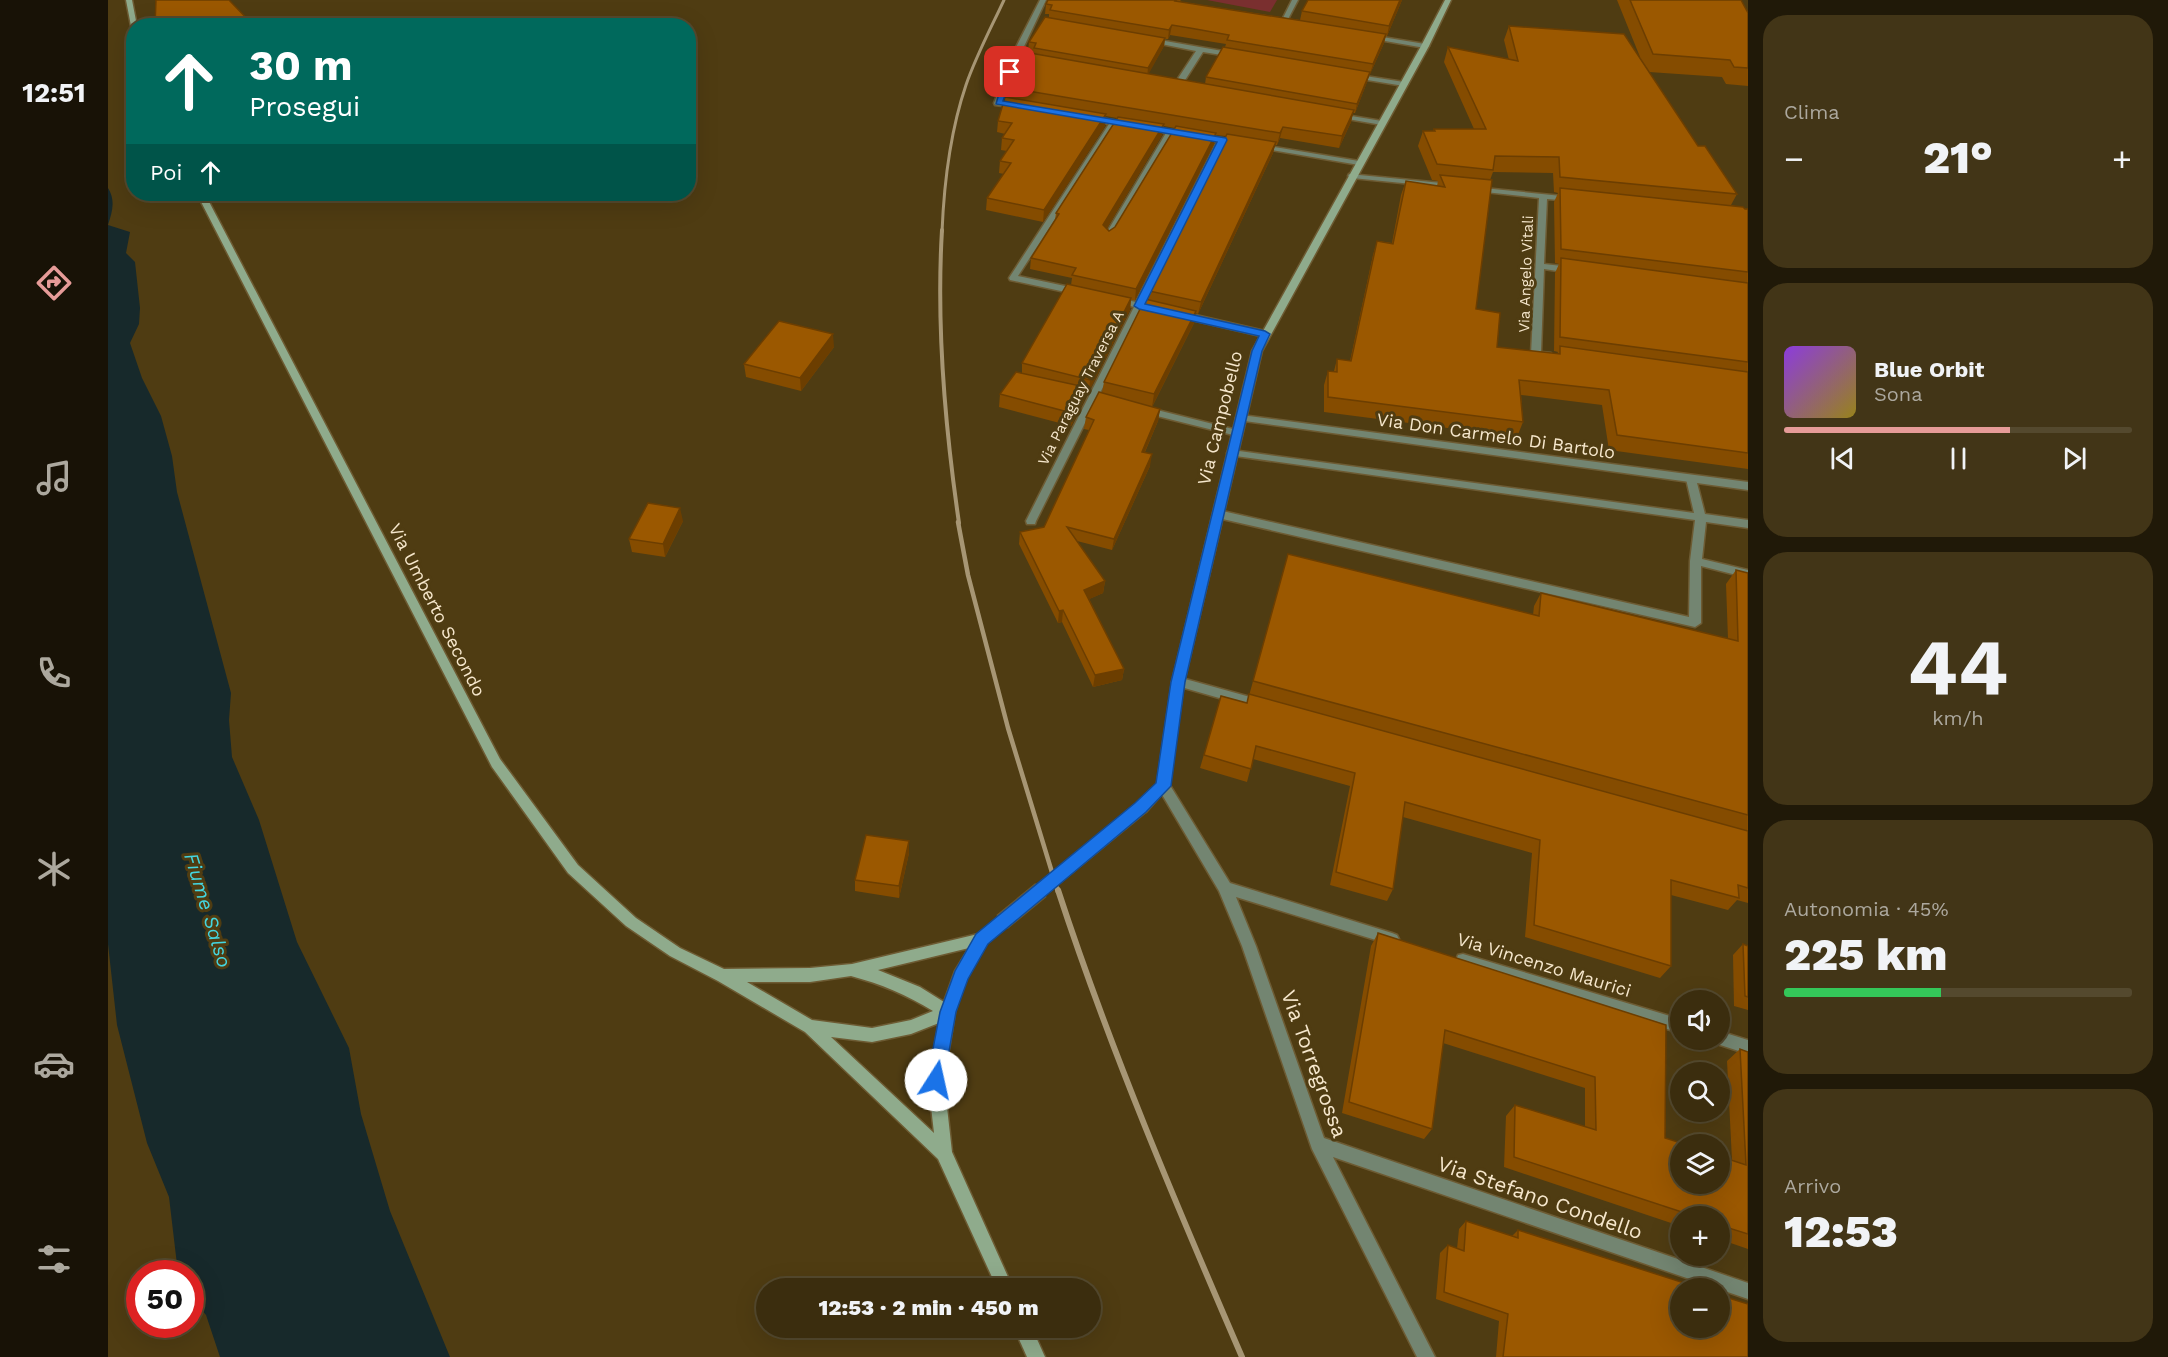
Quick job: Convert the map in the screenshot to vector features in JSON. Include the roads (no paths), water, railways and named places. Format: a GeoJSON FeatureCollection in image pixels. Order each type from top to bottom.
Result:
{"type":"FeatureCollection","features":[{"type":"Feature","properties":{"kind":"main road"},"geometry":{"type":"LineString","coordinates":[[129,0],[132,18]]}},
{"type":"Feature","properties":{"kind":"main road","name":"Via Campobello"},"geometry":{"type":"LineString","coordinates":[[1163,786],[1178,682],[1257,351],[1448,0]]}},
{"type":"Feature","properties":{"kind":"main road","name":"Via Umberto Secondo"},"geometry":{"type":"LineString","coordinates":[[205,201],[496,763],[573,869],[631,922],[675,952],[723,976],[810,1027]]}},
{"type":"Feature","properties":{"kind":"main road"},"geometry":{"type":"LineString","coordinates":[[1000,1278],[944,1153],[936,1080],[948,1012],[960,976],[982,939],[1141,808],[1163,786]]}},
{"type":"Feature","properties":{"kind":"main road"},"geometry":{"type":"LineString","coordinates":[[723,976],[810,975],[851,970],[982,939]]}},
{"type":"Feature","properties":{"kind":"main road"},"geometry":{"type":"LineString","coordinates":[[851,970],[880,978],[915,992],[948,1012]]}},
{"type":"Feature","properties":{"kind":"main road"},"geometry":{"type":"LineString","coordinates":[[810,1027],[872,1035],[911,1027],[948,1012]]}},
{"type":"Feature","properties":{"kind":"main road"},"geometry":{"type":"LineString","coordinates":[[810,1027],[944,1153]]}},
{"type":"Feature","properties":{"kind":"main road"},"geometry":{"type":"LineString","coordinates":[[1027,1338],[1036,1357]]}},
{"type":"Feature","properties":{"kind":"street"},"geometry":{"type":"LineString","coordinates":[[1022,106],[999,103],[1015,57],[1043,0]]}},
{"type":"Feature","properties":{"kind":"street"},"geometry":{"type":"LineString","coordinates":[[1284,22],[1295,0]]}},
{"type":"Feature","properties":{"kind":"street"},"geometry":{"type":"LineString","coordinates":[[1033,20],[1044,22]]}},
{"type":"Feature","properties":{"kind":"street"},"geometry":{"type":"LineString","coordinates":[[1274,21],[1296,24]]}},
{"type":"Feature","properties":{"kind":"street"},"geometry":{"type":"LineString","coordinates":[[1366,36],[1425,46]]}},
{"type":"Feature","properties":{"kind":"street"},"geometry":{"type":"LineString","coordinates":[[1134,37],[1246,57]]}},
{"type":"Feature","properties":{"kind":"street"},"geometry":{"type":"LineString","coordinates":[[1177,86],[1201,49]]}},
{"type":"Feature","properties":{"kind":"street"},"geometry":{"type":"LineString","coordinates":[[1015,57],[1027,59]]}},
{"type":"Feature","properties":{"kind":"street"},"geometry":{"type":"LineString","coordinates":[[1347,75],[1404,84]]}},
{"type":"Feature","properties":{"kind":"street"},"geometry":{"type":"LineString","coordinates":[[1165,84],[1188,88]]}},
{"type":"Feature","properties":{"kind":"street"},"geometry":{"type":"LineString","coordinates":[[1325,112],[1382,123]]}},
{"type":"Feature","properties":{"kind":"street"},"geometry":{"type":"LineString","coordinates":[[1079,116],[1359,163]]}},
{"type":"Feature","properties":{"kind":"street"},"geometry":{"type":"LineString","coordinates":[[1093,296],[1013,278],[1114,122]]}},
{"type":"Feature","properties":{"kind":"street"},"geometry":{"type":"LineString","coordinates":[[1108,237],[1172,132]]}},
{"type":"Feature","properties":{"kind":"street","name":"Via Paraguay Traversa A"},"geometry":{"type":"LineString","coordinates":[[1031,521],[1222,140]]}},
{"type":"Feature","properties":{"kind":"street"},"geometry":{"type":"LineString","coordinates":[[1352,176],[1459,187]]}},
{"type":"Feature","properties":{"kind":"street"},"geometry":{"type":"LineString","coordinates":[[1471,188],[1577,199]]}},
{"type":"Feature","properties":{"kind":"street","name":"Via Angelo Vitali"},"geometry":{"type":"LineString","coordinates":[[1543,196],[1536,354],[1560,357]]}},
{"type":"Feature","properties":{"kind":"street"},"geometry":{"type":"LineString","coordinates":[[1539,266],[1586,272]]}},
{"type":"Feature","properties":{"kind":"street"},"geometry":{"type":"LineString","coordinates":[[1105,298],[1162,311]]}},
{"type":"Feature","properties":{"kind":"street"},"geometry":{"type":"LineString","coordinates":[[1173,313],[1265,334]]}},
{"type":"Feature","properties":{"kind":"street"},"geometry":{"type":"LineString","coordinates":[[1082,395],[1104,400]]}},
{"type":"Feature","properties":{"kind":"street"},"geometry":{"type":"LineString","coordinates":[[1137,408],[1237,433]]}},
{"type":"Feature","properties":{"kind":"street","name":"Via Don Carmelo Di Bartolo"},"geometry":{"type":"LineString","coordinates":[[1240,418],[1748,486]]}},
{"type":"Feature","properties":{"kind":"street"},"geometry":{"type":"LineString","coordinates":[[1232,453],[1748,524]]}},
{"type":"Feature","properties":{"kind":"street"},"geometry":{"type":"LineString","coordinates":[[1218,514],[1695,624],[1696,561],[1701,518],[1691,479]]}},
{"type":"Feature","properties":{"kind":"street"},"geometry":{"type":"LineString","coordinates":[[1696,561],[1748,574]]}},
{"type":"Feature","properties":{"kind":"street"},"geometry":{"type":"LineString","coordinates":[[1178,682],[1278,710]]}},
{"type":"Feature","properties":{"kind":"street","name":"Via Torregrossa"},"geometry":{"type":"LineString","coordinates":[[1163,786],[1225,888],[1249,946],[1318,1144],[1426,1357]]}},
{"type":"Feature","properties":{"kind":"street"},"geometry":{"type":"LineString","coordinates":[[1225,888],[1407,944]]}},
{"type":"Feature","properties":{"kind":"street","name":"Via Vincenzo Maurici"},"geometry":{"type":"LineString","coordinates":[[1453,957],[1670,1023]]}},
{"type":"Feature","properties":{"kind":"street"},"geometry":{"type":"LineString","coordinates":[[1730,1041],[1748,1047]]}},
{"type":"Feature","properties":{"kind":"street","name":"Via Stefano Condello"},"geometry":{"type":"LineString","coordinates":[[1318,1144],[1748,1291]]}},
{"type":"Feature","properties":{"kind":"water"},"geometry":{"type":"Polygon","coordinates":[[[108,188],[113,202],[108,225],[108,188]]]}},
{"type":"Feature","properties":{"kind":"water","name":"Fiume Salso"},"geometry":{"type":"Polygon","coordinates":[[[108,225],[130,232],[126,253],[135,262],[140,308],[139,324],[130,343],[142,378],[161,416],[172,456],[177,492],[231,693],[229,720],[232,757],[259,820],[297,942],[349,1048],[361,1114],[390,1211],[450,1357],[220,1357],[204,1313],[204,1260],[176,1260],[169,1197],[147,1143],[117,1025],[108,944],[108,225]]]}},
{"type":"Feature","properties":{"kind":"railway"},"geometry":{"type":"LineString","coordinates":[[942,232],[949,158],[960,103],[974,63],[1004,0]]}},
{"type":"Feature","properties":{"kind":"railway"},"geometry":{"type":"LineString","coordinates":[[942,230],[940,304],[943,377],[959,523]]}},
{"type":"Feature","properties":{"kind":"railway"},"geometry":{"type":"LineString","coordinates":[[958,522],[968,575],[1008,728],[1058,892]]}},
{"type":"Feature","properties":{"kind":"railway"},"geometry":{"type":"LineString","coordinates":[[1058,890],[1099,1009],[1168,1184],[1242,1357]]}}]}
